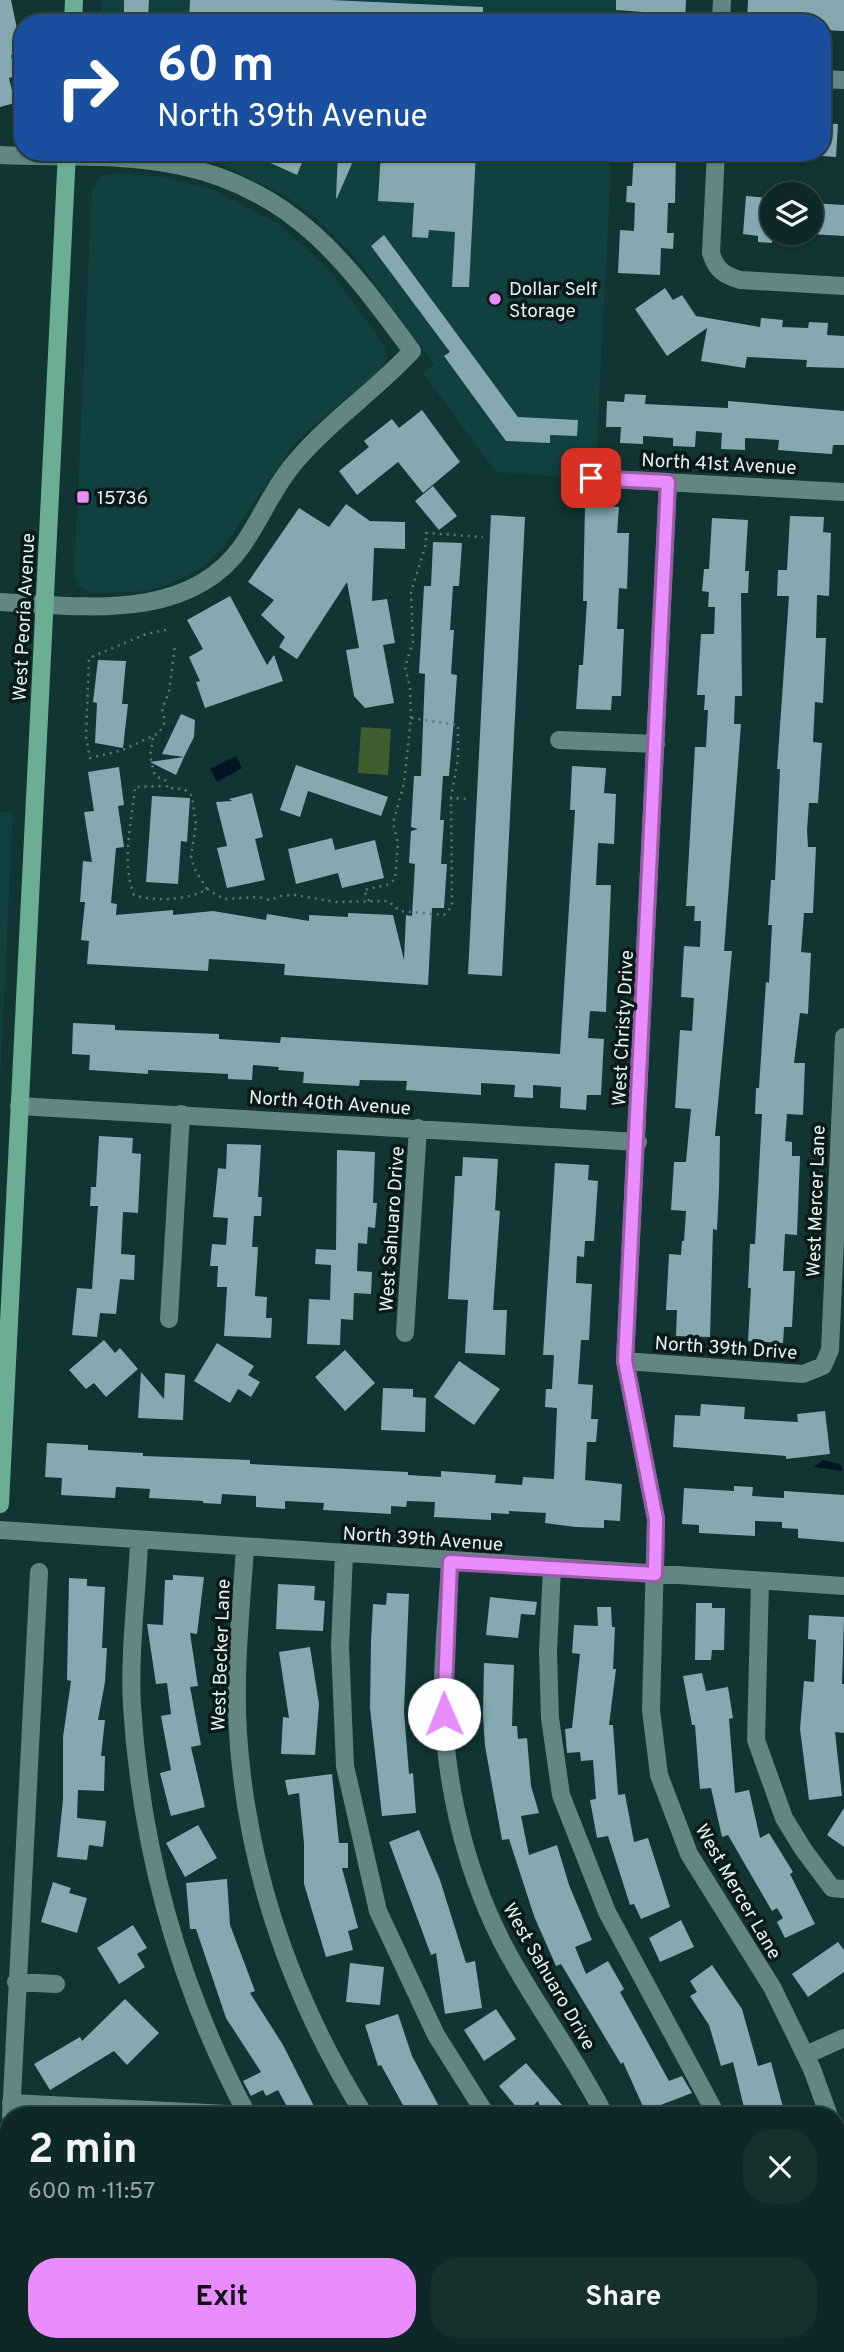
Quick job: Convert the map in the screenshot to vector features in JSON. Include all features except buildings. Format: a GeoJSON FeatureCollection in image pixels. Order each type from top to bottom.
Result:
{"type":"FeatureCollection","features":[{"type":"Feature","properties":{"kind":"main road","name":"West Peoria Avenue"},"geometry":{"type":"LineString","coordinates":[[0,1504],[66,161]]}},
{"type":"Feature","properties":{"kind":"street"},"geometry":{"type":"LineString","coordinates":[[0,602],[142,604],[183,593],[203,584],[241,548],[294,463],[412,351],[353,271],[293,215],[240,186],[182,166],[129,161]]}},
{"type":"Feature","properties":{"kind":"street"},"geometry":{"type":"LineString","coordinates":[[716,161],[711,253],[714,265],[725,275],[740,280],[844,286]]}},
{"type":"Feature","properties":{"kind":"street","name":"North 41st Avenue"},"geometry":{"type":"LineString","coordinates":[[591,478],[844,492]]}},
{"type":"Feature","properties":{"kind":"street","name":"West Christy Drive"},"geometry":{"type":"LineString","coordinates":[[655,1574],[656,1519],[625,1361],[638,1142],[668,482]]}},
{"type":"Feature","properties":{"kind":"street"},"geometry":{"type":"LineString","coordinates":[[559,740],[656,744]]}},
{"type":"Feature","properties":{"kind":"street","name":"West Mercer Lane"},"geometry":{"type":"LineString","coordinates":[[823,1366],[830,1350],[840,1186],[844,1037]]}},
{"type":"Feature","properties":{"kind":"street","name":"North 40th Avenue"},"geometry":{"type":"LineString","coordinates":[[19,1106],[638,1142]]}},
{"type":"Feature","properties":{"kind":"street"},"geometry":{"type":"LineString","coordinates":[[169,1319],[181,1114]]}},
{"type":"Feature","properties":{"kind":"street","name":"West Sahuaro Drive"},"geometry":{"type":"LineString","coordinates":[[405,1333],[418,1128]]}},
{"type":"Feature","properties":{"kind":"street","name":"North 39th Drive"},"geometry":{"type":"LineString","coordinates":[[625,1361],[803,1374],[823,1366]]}},
{"type":"Feature","properties":{"kind":"street","name":"North 39th Avenue"},"geometry":{"type":"LineString","coordinates":[[0,1530],[344,1555],[844,1586]]}},
{"type":"Feature","properties":{"kind":"street"},"geometry":{"type":"LineString","coordinates":[[139,1541],[132,1704],[146,1832],[176,1951],[225,2072],[244,2107]]}},
{"type":"Feature","properties":{"kind":"street","name":"West Becker Lane"},"geometry":{"type":"LineString","coordinates":[[245,1548],[237,1670],[238,1732],[244,1794],[257,1864],[275,1929],[299,1995],[334,2066],[360,2107]]}},
{"type":"Feature","properties":{"kind":"street"},"geometry":{"type":"LineString","coordinates":[[344,1555],[340,1646],[345,1766],[378,1911],[436,2035],[481,2107]]}},
{"type":"Feature","properties":{"kind":"street","name":"West Sahuaro Drive"},"geometry":{"type":"LineString","coordinates":[[450,1562],[443,1688],[445,1739],[455,1804],[467,1853],[502,1941],[600,2107]]}},
{"type":"Feature","properties":{"kind":"street"},"geometry":{"type":"LineString","coordinates":[[552,1567],[548,1652],[550,1718],[561,1796],[607,1912],[712,2107]]}},
{"type":"Feature","properties":{"kind":"street"},"geometry":{"type":"LineString","coordinates":[[11,2107],[39,1572]]}},
{"type":"Feature","properties":{"kind":"street","name":"West Mercer Lane"},"geometry":{"type":"LineString","coordinates":[[655,1574],[650,1710],[659,1775],[689,1854],[772,1987],[806,2055],[826,2107]]}},
{"type":"Feature","properties":{"kind":"street"},"geometry":{"type":"LineString","coordinates":[[760,1581],[756,1740],[790,1829],[832,1888],[844,1889]]}},
{"type":"Feature","properties":{"kind":"street"},"geometry":{"type":"LineString","coordinates":[[16,1982],[56,1984]]}},
{"type":"Feature","properties":{"kind":"street"},"geometry":{"type":"LineString","coordinates":[[806,2055],[844,2038]]}},
{"type":"Feature","properties":{"kind":"path"},"geometry":{"type":"LineString","coordinates":[[369,902],[364,890],[390,884],[395,880],[398,843],[393,823],[404,783],[411,718],[410,687],[405,667],[412,642],[411,592],[426,544],[426,533],[483,537]]}},
{"type":"Feature","properties":{"kind":"path"},"geometry":{"type":"LineString","coordinates":[[166,630],[146,634],[89,658],[86,737],[90,758],[122,750],[159,733],[165,722],[162,709],[169,692],[175,645]]}},
{"type":"Feature","properties":{"kind":"path"},"geometry":{"type":"LineString","coordinates":[[207,889],[182,897],[146,899],[134,895],[128,863],[135,787],[164,786],[189,790],[196,825],[191,856],[194,868],[207,889],[224,899],[259,897],[270,900],[281,895],[295,895],[336,902],[388,901],[400,911],[439,915],[450,908],[450,798],[458,758],[458,725],[411,718]]}},
{"type":"Feature","properties":{"kind":"path"},"geometry":{"type":"LineString","coordinates":[[153,738],[150,756],[155,776],[167,781],[164,786]]}},
{"type":"Feature","properties":{"kind":"path"},"geometry":{"type":"LineString","coordinates":[[450,798],[469,799]]}},
{"type":"Feature","properties":{"kind":"shaded area"},"geometry":{"type":"Polygon","coordinates":[[[102,0],[621,0],[620,14],[101,14],[102,0]]]}},
{"type":"Feature","properties":{"kind":"shaded area","name":"Dollar Self Storage"},"geometry":{"type":"Polygon","coordinates":[[[210,161],[612,161],[596,458],[569,457],[567,477],[496,472],[423,373],[434,364],[357,260],[313,215],[284,195],[210,161]]]}},
{"type":"Feature","properties":{"kind":"shaded area"},"geometry":{"type":"Polygon","coordinates":[[[114,173],[165,177],[214,190],[281,225],[332,274],[385,346],[387,358],[380,371],[308,430],[290,450],[225,545],[200,569],[162,587],[137,592],[91,593],[78,586],[74,574],[92,189],[102,176],[114,173]]]}},
{"type":"Feature","properties":{"kind":"shaded area"},"geometry":{"type":"Polygon","coordinates":[[[236,756],[242,768],[217,782],[210,769],[236,756]]]}},
{"type":"Feature","properties":{"kind":"shaded area"},"geometry":{"type":"Polygon","coordinates":[[[0,812],[13,812],[0,1082],[0,812]]]}},
{"type":"Feature","properties":{"kind":"shaded area"},"geometry":{"type":"Polygon","coordinates":[[[823,1460],[840,1464],[843,1471],[814,1467],[823,1460]]]}},
{"type":"Feature","properties":{"kind":"green space"},"geometry":{"type":"Polygon","coordinates":[[[361,727],[391,729],[388,775],[358,773],[361,727]]]}},
{"type":"Feature","properties":{"kind":"place","name":"Dollar Self Storage"},"geometry":{"type":"Point","coordinates":[495,299]}},
{"type":"Feature","properties":{"kind":"place","name":"15736"},"geometry":{"type":"Point","coordinates":[83,497]}},
{"type":"Feature","properties":{"kind":"route"},"geometry":{"type":"LineString","coordinates":[[444,1714],[450,1562],[655,1574],[656,1519],[625,1361],[638,1142],[668,482],[591,478]]}}]}
